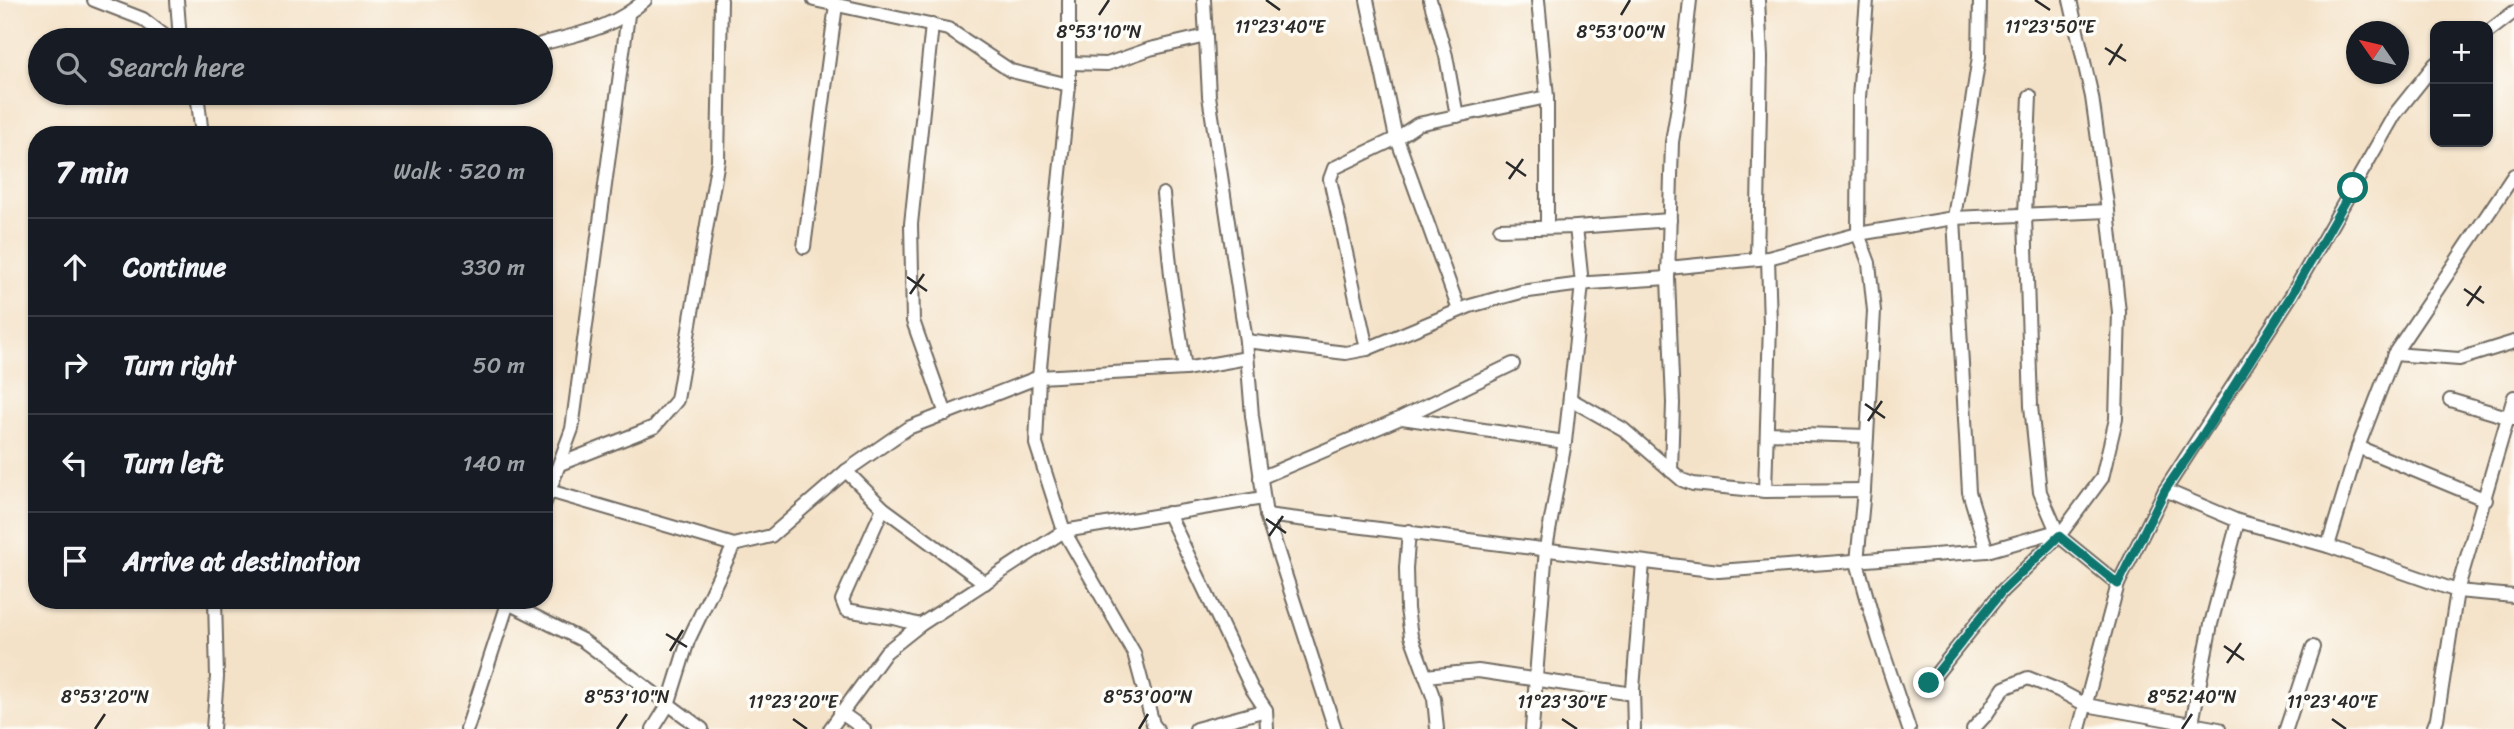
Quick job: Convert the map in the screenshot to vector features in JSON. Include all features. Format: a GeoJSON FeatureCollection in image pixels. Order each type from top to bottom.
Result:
{"type":"FeatureCollection","features":[{"type":"Feature","properties":{"kind":"street"},"geometry":{"type":"LineString","coordinates":[[94,0],[143,19],[155,28]]}},
{"type":"Feature","properties":{"kind":"street"},"geometry":{"type":"LineString","coordinates":[[177,0],[179,28]]}},
{"type":"Feature","properties":{"kind":"street"},"geometry":{"type":"LineString","coordinates":[[553,41],[607,26],[628,15],[645,0]]}},
{"type":"Feature","properties":{"kind":"street"},"geometry":{"type":"LineString","coordinates":[[559,464],[654,427],[677,400],[718,160],[721,0]]}},
{"type":"Feature","properties":{"kind":"street"},"geometry":{"type":"LineString","coordinates":[[814,0],[948,29],[1011,71],[1069,85]]}},
{"type":"Feature","properties":{"kind":"street"},"geometry":{"type":"LineString","coordinates":[[1069,0],[1069,85],[1038,377],[1036,444],[1064,531],[1134,653],[1153,724],[1157,729]]}},
{"type":"Feature","properties":{"kind":"street"},"geometry":{"type":"LineString","coordinates":[[1204,0],[1209,96],[1246,341],[1252,416],[1266,515],[1335,729]]}},
{"type":"Feature","properties":{"kind":"street"},"geometry":{"type":"LineString","coordinates":[[1367,0],[1398,138],[1459,310]]}},
{"type":"Feature","properties":{"kind":"street"},"geometry":{"type":"LineString","coordinates":[[1430,0],[1446,56],[1457,116]]}},
{"type":"Feature","properties":{"kind":"street"},"geometry":{"type":"LineString","coordinates":[[1538,0],[1547,97],[1546,226]]}},
{"type":"Feature","properties":{"kind":"street"},"geometry":{"type":"LineString","coordinates":[[1671,471],[1674,403],[1668,273],[1672,142],[1690,0]]}},
{"type":"Feature","properties":{"kind":"street"},"geometry":{"type":"LineString","coordinates":[[1758,0],[1762,57],[1762,259],[1770,324],[1765,491]]}},
{"type":"Feature","properties":{"kind":"street"},"geometry":{"type":"LineString","coordinates":[[1867,0],[1859,97],[1858,234],[1869,263],[1874,311],[1864,490],[1857,562],[1878,637],[1909,729]]}},
{"type":"Feature","properties":{"kind":"street"},"geometry":{"type":"LineString","coordinates":[[1980,0],[1979,57],[1954,218],[1969,492],[1987,551]]}},
{"type":"Feature","properties":{"kind":"street"},"geometry":{"type":"LineString","coordinates":[[1929,683],[2002,591],[2058,533],[2102,478],[2116,419],[2119,312],[2108,211],[2092,97],[2070,0]]}},
{"type":"Feature","properties":{"kind":"street"},"geometry":{"type":"LineString","coordinates":[[804,247],[836,5]]}},
{"type":"Feature","properties":{"kind":"street"},"geometry":{"type":"LineString","coordinates":[[2493,28],[2514,12]]}},
{"type":"Feature","properties":{"kind":"street"},"geometry":{"type":"LineString","coordinates":[[553,480],[572,429],[628,15]]}},
{"type":"Feature","properties":{"kind":"street"},"geometry":{"type":"LineString","coordinates":[[932,25],[911,224],[912,321],[946,414]]}},
{"type":"Feature","properties":{"kind":"street"},"geometry":{"type":"LineString","coordinates":[[1069,63],[1107,64],[1150,49],[1206,36]]}},
{"type":"Feature","properties":{"kind":"street"},"geometry":{"type":"LineString","coordinates":[[2079,729],[2118,584],[2165,490],[2291,296],[2395,114],[2430,70]]}},
{"type":"Feature","properties":{"kind":"street"},"geometry":{"type":"LineString","coordinates":[[2030,96],[2025,215],[2031,406],[2040,492],[2058,533],[2118,584]]}},
{"type":"Feature","properties":{"kind":"street"},"geometry":{"type":"LineString","coordinates":[[1367,349],[1330,179],[1334,168],[1398,138],[1418,124],[1547,97]]}},
{"type":"Feature","properties":{"kind":"street"},"geometry":{"type":"LineString","coordinates":[[198,105],[201,126]]}},
{"type":"Feature","properties":{"kind":"street"},"geometry":{"type":"LineString","coordinates":[[2328,545],[2358,447],[2394,354],[2514,175]]}},
{"type":"Feature","properties":{"kind":"street"},"geometry":{"type":"LineString","coordinates":[[1163,194],[1171,275],[1185,369]]}},
{"type":"Feature","properties":{"kind":"street"},"geometry":{"type":"LineString","coordinates":[[1246,341],[1346,353],[1367,349],[1459,310],[1521,292],[1762,259],[1858,234],[1954,218],[2108,211]]}},
{"type":"Feature","properties":{"kind":"street"},"geometry":{"type":"LineString","coordinates":[[1500,229],[1670,220]]}},
{"type":"Feature","properties":{"kind":"street"},"geometry":{"type":"LineString","coordinates":[[1532,729],[1546,548],[1565,442],[1582,284],[1576,227]]}},
{"type":"Feature","properties":{"kind":"street"},"geometry":{"type":"LineString","coordinates":[[2394,354],[2459,359],[2514,342]]}},
{"type":"Feature","properties":{"kind":"street"},"geometry":{"type":"LineString","coordinates":[[553,492],[734,545],[771,536],[846,471],[908,428],[1038,377],[1185,369],[1247,358]]}},
{"type":"Feature","properties":{"kind":"street"},"geometry":{"type":"LineString","coordinates":[[1260,478],[1401,418],[1513,364]]}},
{"type":"Feature","properties":{"kind":"street"},"geometry":{"type":"LineString","coordinates":[[2433,729],[2437,719],[2457,591],[2511,418],[2514,397]]}},
{"type":"Feature","properties":{"kind":"street"},"geometry":{"type":"LineString","coordinates":[[1570,399],[1623,429],[1682,480],[1693,484],[1765,491],[1864,490]]}},
{"type":"Feature","properties":{"kind":"street"},"geometry":{"type":"LineString","coordinates":[[2450,400],[2511,418]]}},
{"type":"Feature","properties":{"kind":"street"},"geometry":{"type":"LineString","coordinates":[[1401,418],[1565,442]]}},
{"type":"Feature","properties":{"kind":"street"},"geometry":{"type":"LineString","coordinates":[[1767,433],[1867,436]]}},
{"type":"Feature","properties":{"kind":"street"},"geometry":{"type":"LineString","coordinates":[[2358,447],[2486,500]]}},
{"type":"Feature","properties":{"kind":"street"},"geometry":{"type":"LineString","coordinates":[[846,471],[883,508],[985,583]]}},
{"type":"Feature","properties":{"kind":"street"},"geometry":{"type":"LineString","coordinates":[[2165,490],[2238,521],[2328,545],[2457,591],[2514,596]]}},
{"type":"Feature","properties":{"kind":"street"},"geometry":{"type":"LineString","coordinates":[[830,729],[886,652],[920,625],[1064,531],[1263,498]]}},
{"type":"Feature","properties":{"kind":"street"},"geometry":{"type":"LineString","coordinates":[[883,508],[842,600],[843,606],[846,610],[920,625]]}},
{"type":"Feature","properties":{"kind":"street"},"geometry":{"type":"LineString","coordinates":[[1168,513],[1252,689],[1266,710],[1267,729]]}},
{"type":"Feature","properties":{"kind":"street"},"geometry":{"type":"LineString","coordinates":[[1266,515],[1719,571],[1987,551],[2058,533]]}},
{"type":"Feature","properties":{"kind":"street"},"geometry":{"type":"LineString","coordinates":[[2192,723],[2211,624],[2238,521]]}},
{"type":"Feature","properties":{"kind":"street"},"geometry":{"type":"LineString","coordinates":[[1409,531],[1407,608],[1411,636],[1434,699],[1437,729]]}},
{"type":"Feature","properties":{"kind":"street"},"geometry":{"type":"LineString","coordinates":[[653,729],[668,705],[688,640],[734,545]]}},
{"type":"Feature","properties":{"kind":"street"},"geometry":{"type":"LineString","coordinates":[[1634,729],[1633,694],[1643,562]]}},
{"type":"Feature","properties":{"kind":"street"},"geometry":{"type":"LineString","coordinates":[[213,729],[217,677],[215,609]]}},
{"type":"Feature","properties":{"kind":"street"},"geometry":{"type":"LineString","coordinates":[[467,729],[507,609]]}},
{"type":"Feature","properties":{"kind":"street"},"geometry":{"type":"LineString","coordinates":[[522,609],[582,640],[702,729]]}},
{"type":"Feature","properties":{"kind":"street"},"geometry":{"type":"LineString","coordinates":[[2286,729],[2313,647]]}},
{"type":"Feature","properties":{"kind":"street"},"geometry":{"type":"LineString","coordinates":[[1425,676],[1478,671],[1633,694]]}},
{"type":"Feature","properties":{"kind":"street"},"geometry":{"type":"LineString","coordinates":[[1973,729],[2004,688],[2028,678],[2059,690],[2086,705],[2218,729]]}},
{"type":"Feature","properties":{"kind":"street"},"geometry":{"type":"LineString","coordinates":[[1196,729],[1266,710]]}},
{"type":"Feature","properties":{"kind":"street"},"geometry":{"type":"LineString","coordinates":[[840,712],[864,729]]}},
{"type":"Feature","properties":{"kind":"route"},"geometry":{"type":"LineString","coordinates":[[1929,683],[2002,591],[2059,536],[2118,584],[2165,490],[2291,296],[2353,188]]}}]}
